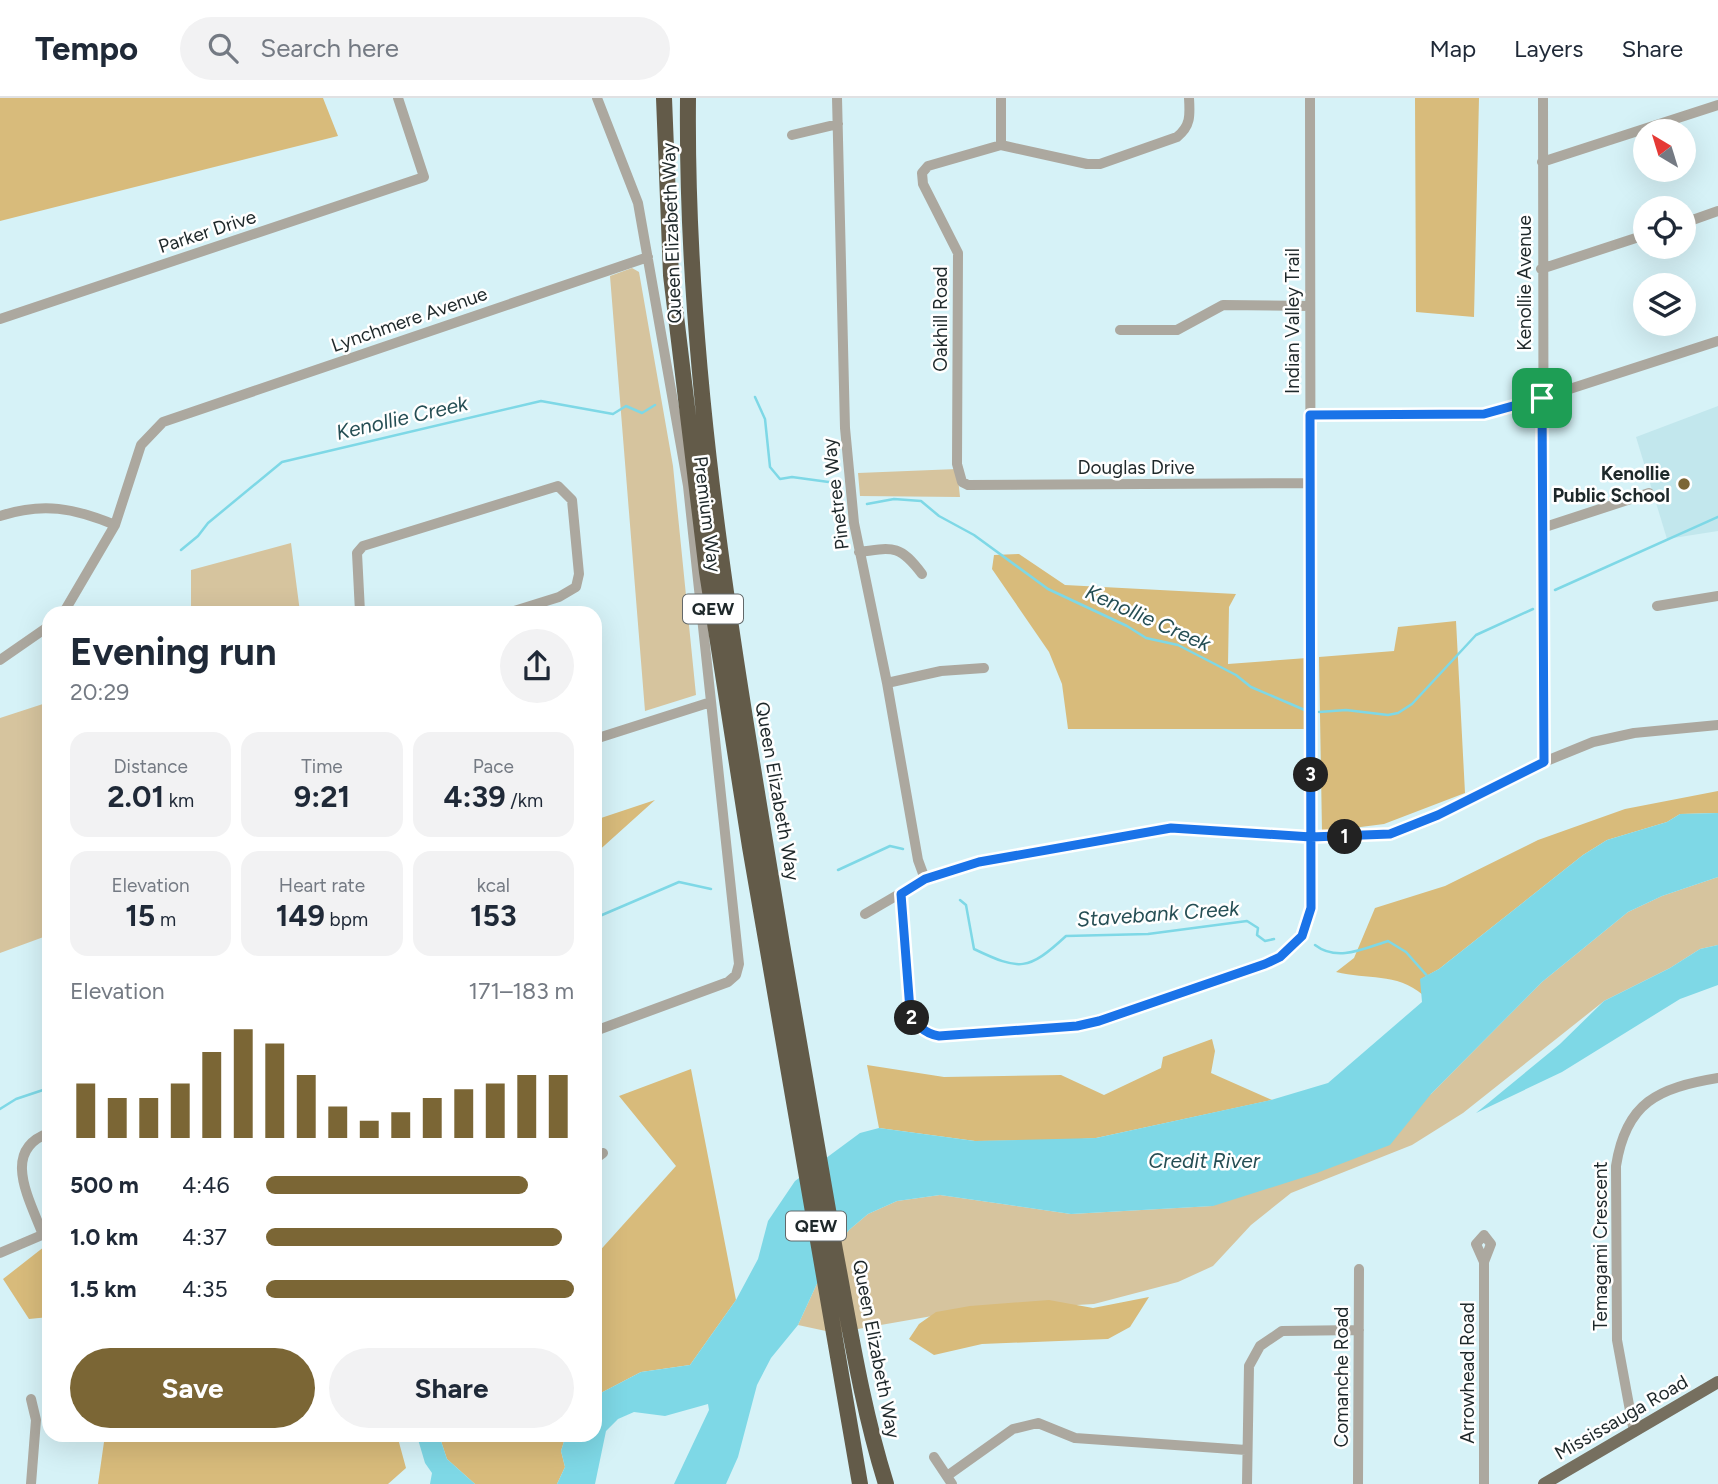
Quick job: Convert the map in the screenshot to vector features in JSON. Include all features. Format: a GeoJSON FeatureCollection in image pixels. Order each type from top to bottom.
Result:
{"type":"FeatureCollection","features":[{"type":"Feature","properties":{"kind":"highway","name":"Queen Elizabeth Way"},"geometry":{"type":"LineString","coordinates":[[664,98],[671,275],[707,572],[848,1365],[886,1484]]}},
{"type":"Feature","properties":{"kind":"highway","name":"Queen Elizabeth Way"},"geometry":{"type":"LineString","coordinates":[[688,98],[690,246],[696,341],[715,516],[798,1084]]}},
{"type":"Feature","properties":{"kind":"highway","name":"Queen Elizabeth Way"},"geometry":{"type":"LineString","coordinates":[[848,1365],[846,1412],[860,1484]]}},
{"type":"Feature","properties":{"kind":"main road","name":"Mississauga Road"},"geometry":{"type":"LineString","coordinates":[[1544,1484],[1718,1382]]}},
{"type":"Feature","properties":{"kind":"street","name":"Parker Drive"},"geometry":{"type":"LineString","coordinates":[[0,319],[424,177],[398,98]]}},
{"type":"Feature","properties":{"kind":"street","name":"Premium Way"},"geometry":{"type":"LineString","coordinates":[[597,98],[632,183],[648,257],[690,497],[739,958],[738,971],[729,982],[602,1028]]}},
{"type":"Feature","properties":{"kind":"street","name":"Pinetree Way"},"geometry":{"type":"LineString","coordinates":[[837,98],[845,428],[859,552],[887,683],[918,860],[925,879]]}},
{"type":"Feature","properties":{"kind":"street"},"geometry":{"type":"LineString","coordinates":[[1001,98],[1001,145],[1087,164],[1100,164],[1177,137],[1186,130],[1190,117],[1189,98]]}},
{"type":"Feature","properties":{"kind":"street","name":"Indian Valley Trail"},"geometry":{"type":"LineString","coordinates":[[901,894],[912,1017],[931,1035],[1077,1026],[1118,1016],[1265,964],[1293,947],[1302,936],[1311,908],[1310,98]]}},
{"type":"Feature","properties":{"kind":"street","name":"Kenollie Avenue"},"geometry":{"type":"LineString","coordinates":[[1543,98],[1541,270],[1544,762]]}},
{"type":"Feature","properties":{"kind":"street"},"geometry":{"type":"LineString","coordinates":[[1542,162],[1718,105]]}},
{"type":"Feature","properties":{"kind":"street"},"geometry":{"type":"LineString","coordinates":[[792,135],[838,124]]}},
{"type":"Feature","properties":{"kind":"street","name":"Oakhill Road"},"geometry":{"type":"LineString","coordinates":[[962,481],[957,464],[958,253],[923,184],[922,173],[928,166],[1001,145]]}},
{"type":"Feature","properties":{"kind":"street"},"geometry":{"type":"LineString","coordinates":[[1696,219],[1718,211]]}},
{"type":"Feature","properties":{"kind":"street"},"geometry":{"type":"LineString","coordinates":[[1541,270],[1633,239]]}},
{"type":"Feature","properties":{"kind":"street","name":"Lynchmere Avenue"},"geometry":{"type":"LineString","coordinates":[[68,606],[115,525],[141,444],[163,422],[648,257]]}},
{"type":"Feature","properties":{"kind":"street"},"geometry":{"type":"LineString","coordinates":[[1120,330],[1177,330],[1223,305],[1310,306]]}},
{"type":"Feature","properties":{"kind":"street"},"geometry":{"type":"LineString","coordinates":[[1310,415],[1484,414],[1718,341]]}},
{"type":"Feature","properties":{"kind":"street","name":"Douglas Drive"},"geometry":{"type":"LineString","coordinates":[[962,481],[968,485],[1310,483]]}},
{"type":"Feature","properties":{"kind":"street"},"geometry":{"type":"LineString","coordinates":[[360,606],[357,553],[363,546],[558,486],[572,500],[579,575],[576,587],[536,606]]}},
{"type":"Feature","properties":{"kind":"street"},"geometry":{"type":"LineString","coordinates":[[1542,528],[1649,493]]}},
{"type":"Feature","properties":{"kind":"street"},"geometry":{"type":"LineString","coordinates":[[0,516],[37,506],[52,506],[80,511],[115,525]]}},
{"type":"Feature","properties":{"kind":"street"},"geometry":{"type":"LineString","coordinates":[[859,552],[887,548],[902,551],[922,574]]}},
{"type":"Feature","properties":{"kind":"street"},"geometry":{"type":"LineString","coordinates":[[1657,606],[1718,596]]}},
{"type":"Feature","properties":{"kind":"street"},"geometry":{"type":"LineString","coordinates":[[0,660],[42,632]]}},
{"type":"Feature","properties":{"kind":"street"},"geometry":{"type":"LineString","coordinates":[[887,683],[941,671],[984,668]]}},
{"type":"Feature","properties":{"kind":"street"},"geometry":{"type":"LineString","coordinates":[[602,737],[711,702]]}},
{"type":"Feature","properties":{"kind":"street"},"geometry":{"type":"LineString","coordinates":[[865,915],[925,879],[979,862],[1171,828],[1311,837],[1390,834],[1410,828],[1544,762],[1593,742],[1634,733],[1718,725]]}},
{"type":"Feature","properties":{"kind":"street","name":"Temagami Crescent"},"geometry":{"type":"LineString","coordinates":[[1634,1432],[1617,1340],[1619,1147],[1625,1128],[1652,1098],[1668,1088],[1718,1078]]}},
{"type":"Feature","properties":{"kind":"street"},"geometry":{"type":"LineString","coordinates":[[42,1137],[30,1143],[21,1154],[18,1167],[42,1224]]}},
{"type":"Feature","properties":{"kind":"street"},"geometry":{"type":"LineString","coordinates":[[0,1253],[42,1235]]}},
{"type":"Feature","properties":{"kind":"street","name":"Arrowhead Road"},"geometry":{"type":"LineString","coordinates":[[1484,1262],[1484,1484]]}},
{"type":"Feature","properties":{"kind":"street","name":"Comanche Road"},"geometry":{"type":"LineString","coordinates":[[1358,1484],[1359,1269]]}},
{"type":"Feature","properties":{"kind":"street"},"geometry":{"type":"LineString","coordinates":[[1247,1484],[1249,1366],[1260,1346],[1282,1331],[1359,1330]]}},
{"type":"Feature","properties":{"kind":"street"},"geometry":{"type":"LineString","coordinates":[[31,1399],[36,1420],[31,1484]]}},
{"type":"Feature","properties":{"kind":"street"},"geometry":{"type":"LineString","coordinates":[[934,1457],[949,1480],[1013,1429],[1038,1423],[1075,1438],[1246,1450]]}},
{"type":"Feature","properties":{"kind":"shaded area"},"geometry":{"type":"Polygon","coordinates":[[[0,98],[323,98],[338,136],[0,221],[0,98]]]}},
{"type":"Feature","properties":{"kind":"shaded area"},"geometry":{"type":"Polygon","coordinates":[[[1415,98],[1479,98],[1474,317],[1416,312],[1415,98]]]}},
{"type":"Feature","properties":{"kind":"shaded area"},"geometry":{"type":"Polygon","coordinates":[[[632,268],[639,272],[673,466],[696,695],[645,711],[610,276],[632,268]]]}},
{"type":"Feature","properties":{"kind":"shaded area","name":"Kenollie Public School"},"geometry":{"type":"Polygon","coordinates":[[[1718,406],[1718,531],[1667,539],[1636,437],[1718,406]]]}},
{"type":"Feature","properties":{"kind":"shaded area"},"geometry":{"type":"Polygon","coordinates":[[[957,469],[960,497],[860,496],[858,473],[957,469]]]}},
{"type":"Feature","properties":{"kind":"shaded area"},"geometry":{"type":"Polygon","coordinates":[[[291,543],[299,606],[191,606],[191,570],[291,543]]]}},
{"type":"Feature","properties":{"kind":"shaded area"},"geometry":{"type":"Polygon","coordinates":[[[1019,554],[1065,585],[1236,594],[1229,607],[1228,664],[1307,658],[1308,729],[1068,729],[1062,684],[1049,652],[992,569],[994,555],[1019,554]]]}},
{"type":"Feature","properties":{"kind":"shaded area"},"geometry":{"type":"Polygon","coordinates":[[[1456,621],[1465,793],[1384,824],[1322,832],[1319,657],[1394,651],[1398,627],[1456,621]]]}},
{"type":"Feature","properties":{"kind":"shaded area"},"geometry":{"type":"Polygon","coordinates":[[[42,704],[42,938],[0,953],[0,718],[42,704]]]}},
{"type":"Feature","properties":{"kind":"shaded area"},"geometry":{"type":"Polygon","coordinates":[[[1718,791],[1718,813],[1680,814],[1667,822],[1607,840],[1583,855],[1439,969],[1421,979],[1423,995],[1392,980],[1336,972],[1354,958],[1375,908],[1445,886],[1538,840],[1625,809],[1718,791]]]}},
{"type":"Feature","properties":{"kind":"shaded area"},"geometry":{"type":"Polygon","coordinates":[[[655,800],[602,848],[602,818],[655,800]]]}},
{"type":"Feature","properties":{"kind":"shaded area"},"geometry":{"type":"Polygon","coordinates":[[[1718,877],[1718,945],[1700,949],[1670,968],[1604,1001],[1463,1113],[1412,1145],[1291,1193],[1251,1225],[1213,1266],[1178,1282],[1094,1304],[955,1312],[835,1333],[798,1325],[831,1253],[849,1230],[868,1214],[897,1201],[940,1195],[1071,1214],[1212,1206],[1431,1094],[1542,982],[1628,912],[1662,896],[1718,877]]]}},
{"type":"Feature","properties":{"kind":"shaded area"},"geometry":{"type":"Polygon","coordinates":[[[1212,1039],[1215,1051],[1211,1073],[1272,1100],[1096,1138],[975,1141],[879,1128],[867,1065],[944,1077],[1061,1075],[1104,1095],[1161,1068],[1163,1057],[1212,1039]]]}},
{"type":"Feature","properties":{"kind":"shaded area"},"geometry":{"type":"Polygon","coordinates":[[[691,1069],[736,1300],[690,1365],[641,1372],[602,1392],[602,1248],[676,1166],[619,1096],[691,1069]]]}},
{"type":"Feature","properties":{"kind":"shaded area"},"geometry":{"type":"Polygon","coordinates":[[[42,1248],[42,1318],[29,1319],[3,1279],[42,1248]]]}},
{"type":"Feature","properties":{"kind":"shaded area"},"geometry":{"type":"Polygon","coordinates":[[[1149,1297],[1130,1327],[1108,1339],[982,1344],[934,1355],[909,1339],[919,1324],[936,1312],[970,1306],[1049,1300],[1093,1308],[1149,1297]]]}},
{"type":"Feature","properties":{"kind":"shaded area"},"geometry":{"type":"Polygon","coordinates":[[[104,1442],[399,1442],[406,1468],[388,1484],[98,1484],[104,1442]]]}},
{"type":"Feature","properties":{"kind":"shaded area"},"geometry":{"type":"Polygon","coordinates":[[[441,1442],[564,1442],[561,1451],[565,1467],[557,1484],[475,1484],[447,1459],[441,1442]]]}},
{"type":"Feature","properties":{"kind":"water","name":"Credit River"},"geometry":{"type":"Polygon","coordinates":[[[1718,813],[1718,877],[1662,896],[1628,912],[1542,982],[1431,1094],[1390,1145],[1317,1173],[1213,1206],[1071,1214],[940,1195],[897,1201],[868,1214],[849,1230],[831,1253],[798,1325],[771,1358],[757,1385],[738,1457],[726,1484],[674,1484],[709,1410],[708,1404],[665,1416],[634,1412],[618,1419],[606,1431],[595,1484],[557,1484],[565,1467],[561,1451],[564,1442],[602,1442],[602,1392],[641,1372],[690,1365],[736,1300],[758,1259],[768,1221],[795,1181],[860,1133],[879,1128],[975,1141],[1096,1138],[1271,1100],[1328,1083],[1422,1002],[1420,979],[1439,969],[1583,855],[1607,840],[1667,822],[1680,814],[1718,813]]]}},
{"type":"Feature","properties":{"kind":"water"},"geometry":{"type":"Polygon","coordinates":[[[1718,945],[1718,985],[1680,999],[1562,1072],[1476,1113],[1560,1044],[1604,1001],[1670,968],[1700,949],[1718,945]]]}},
{"type":"Feature","properties":{"kind":"water"},"geometry":{"type":"Polygon","coordinates":[[[419,1442],[441,1442],[447,1459],[475,1484],[430,1484],[432,1473],[425,1463],[419,1442]]]}},
{"type":"Feature","properties":{"kind":"waterway","name":"Kenollie Creek"},"geometry":{"type":"LineString","coordinates":[[755,397],[765,419],[770,467],[780,479],[792,477],[836,483]]}},
{"type":"Feature","properties":{"kind":"waterway","name":"Kenollie Creek"},"geometry":{"type":"LineString","coordinates":[[181,550],[198,536],[208,523],[282,462],[541,401],[613,414],[626,406],[642,413],[655,405]]}},
{"type":"Feature","properties":{"kind":"waterway","name":"Kenollie Creek"},"geometry":{"type":"LineString","coordinates":[[867,504],[894,499],[921,501],[939,516],[974,535],[1048,589],[1127,626],[1146,638],[1178,645],[1236,675],[1251,687],[1307,711]]}},
{"type":"Feature","properties":{"kind":"waterway","name":"Kenollie Creek"},"geometry":{"type":"LineString","coordinates":[[1555,590],[1718,517]]}},
{"type":"Feature","properties":{"kind":"waterway","name":"Kenollie Creek"},"geometry":{"type":"LineString","coordinates":[[1319,712],[1346,710],[1388,715],[1398,713],[1412,704],[1476,635],[1533,609]]}},
{"type":"Feature","properties":{"kind":"waterway","name":"Stavebank Creek"},"geometry":{"type":"LineString","coordinates":[[838,870],[890,846],[903,849]]}},
{"type":"Feature","properties":{"kind":"waterway","name":"Stavebank Creek"},"geometry":{"type":"LineString","coordinates":[[602,915],[679,882],[711,889]]}},
{"type":"Feature","properties":{"kind":"waterway","name":"Stavebank Creek"},"geometry":{"type":"LineString","coordinates":[[960,900],[966,905],[974,949],[1013,964],[1023,964],[1042,956],[1066,936],[1148,934],[1247,921],[1258,928],[1257,935],[1265,941],[1274,939]]}},
{"type":"Feature","properties":{"kind":"waterway","name":"Stavebank Creek"},"geometry":{"type":"LineString","coordinates":[[1315,945],[1332,953],[1341,953],[1388,941],[1406,952],[1429,978]]}},
{"type":"Feature","properties":{"kind":"waterway","name":"Stavebank Creek"},"geometry":{"type":"LineString","coordinates":[[0,1109],[16,1099],[42,1090]]}},
{"type":"Feature","properties":{"kind":"place","name":"Kenollie Public School"},"geometry":{"type":"Point","coordinates":[1684,484]}},
{"type":"Feature","properties":{"kind":"route"},"geometry":{"type":"LineString","coordinates":[[1542,398],[1484,414],[1310,415],[1311,744],[1311,837],[1311,908],[1302,936],[1293,947],[1265,964],[1118,1016],[1077,1026],[939,1036],[931,1035],[917,1024],[910,1010],[901,894],[925,879],[979,862],[1171,828],[1311,837],[1390,834],[1438,815],[1544,762],[1542,398]]}}]}
